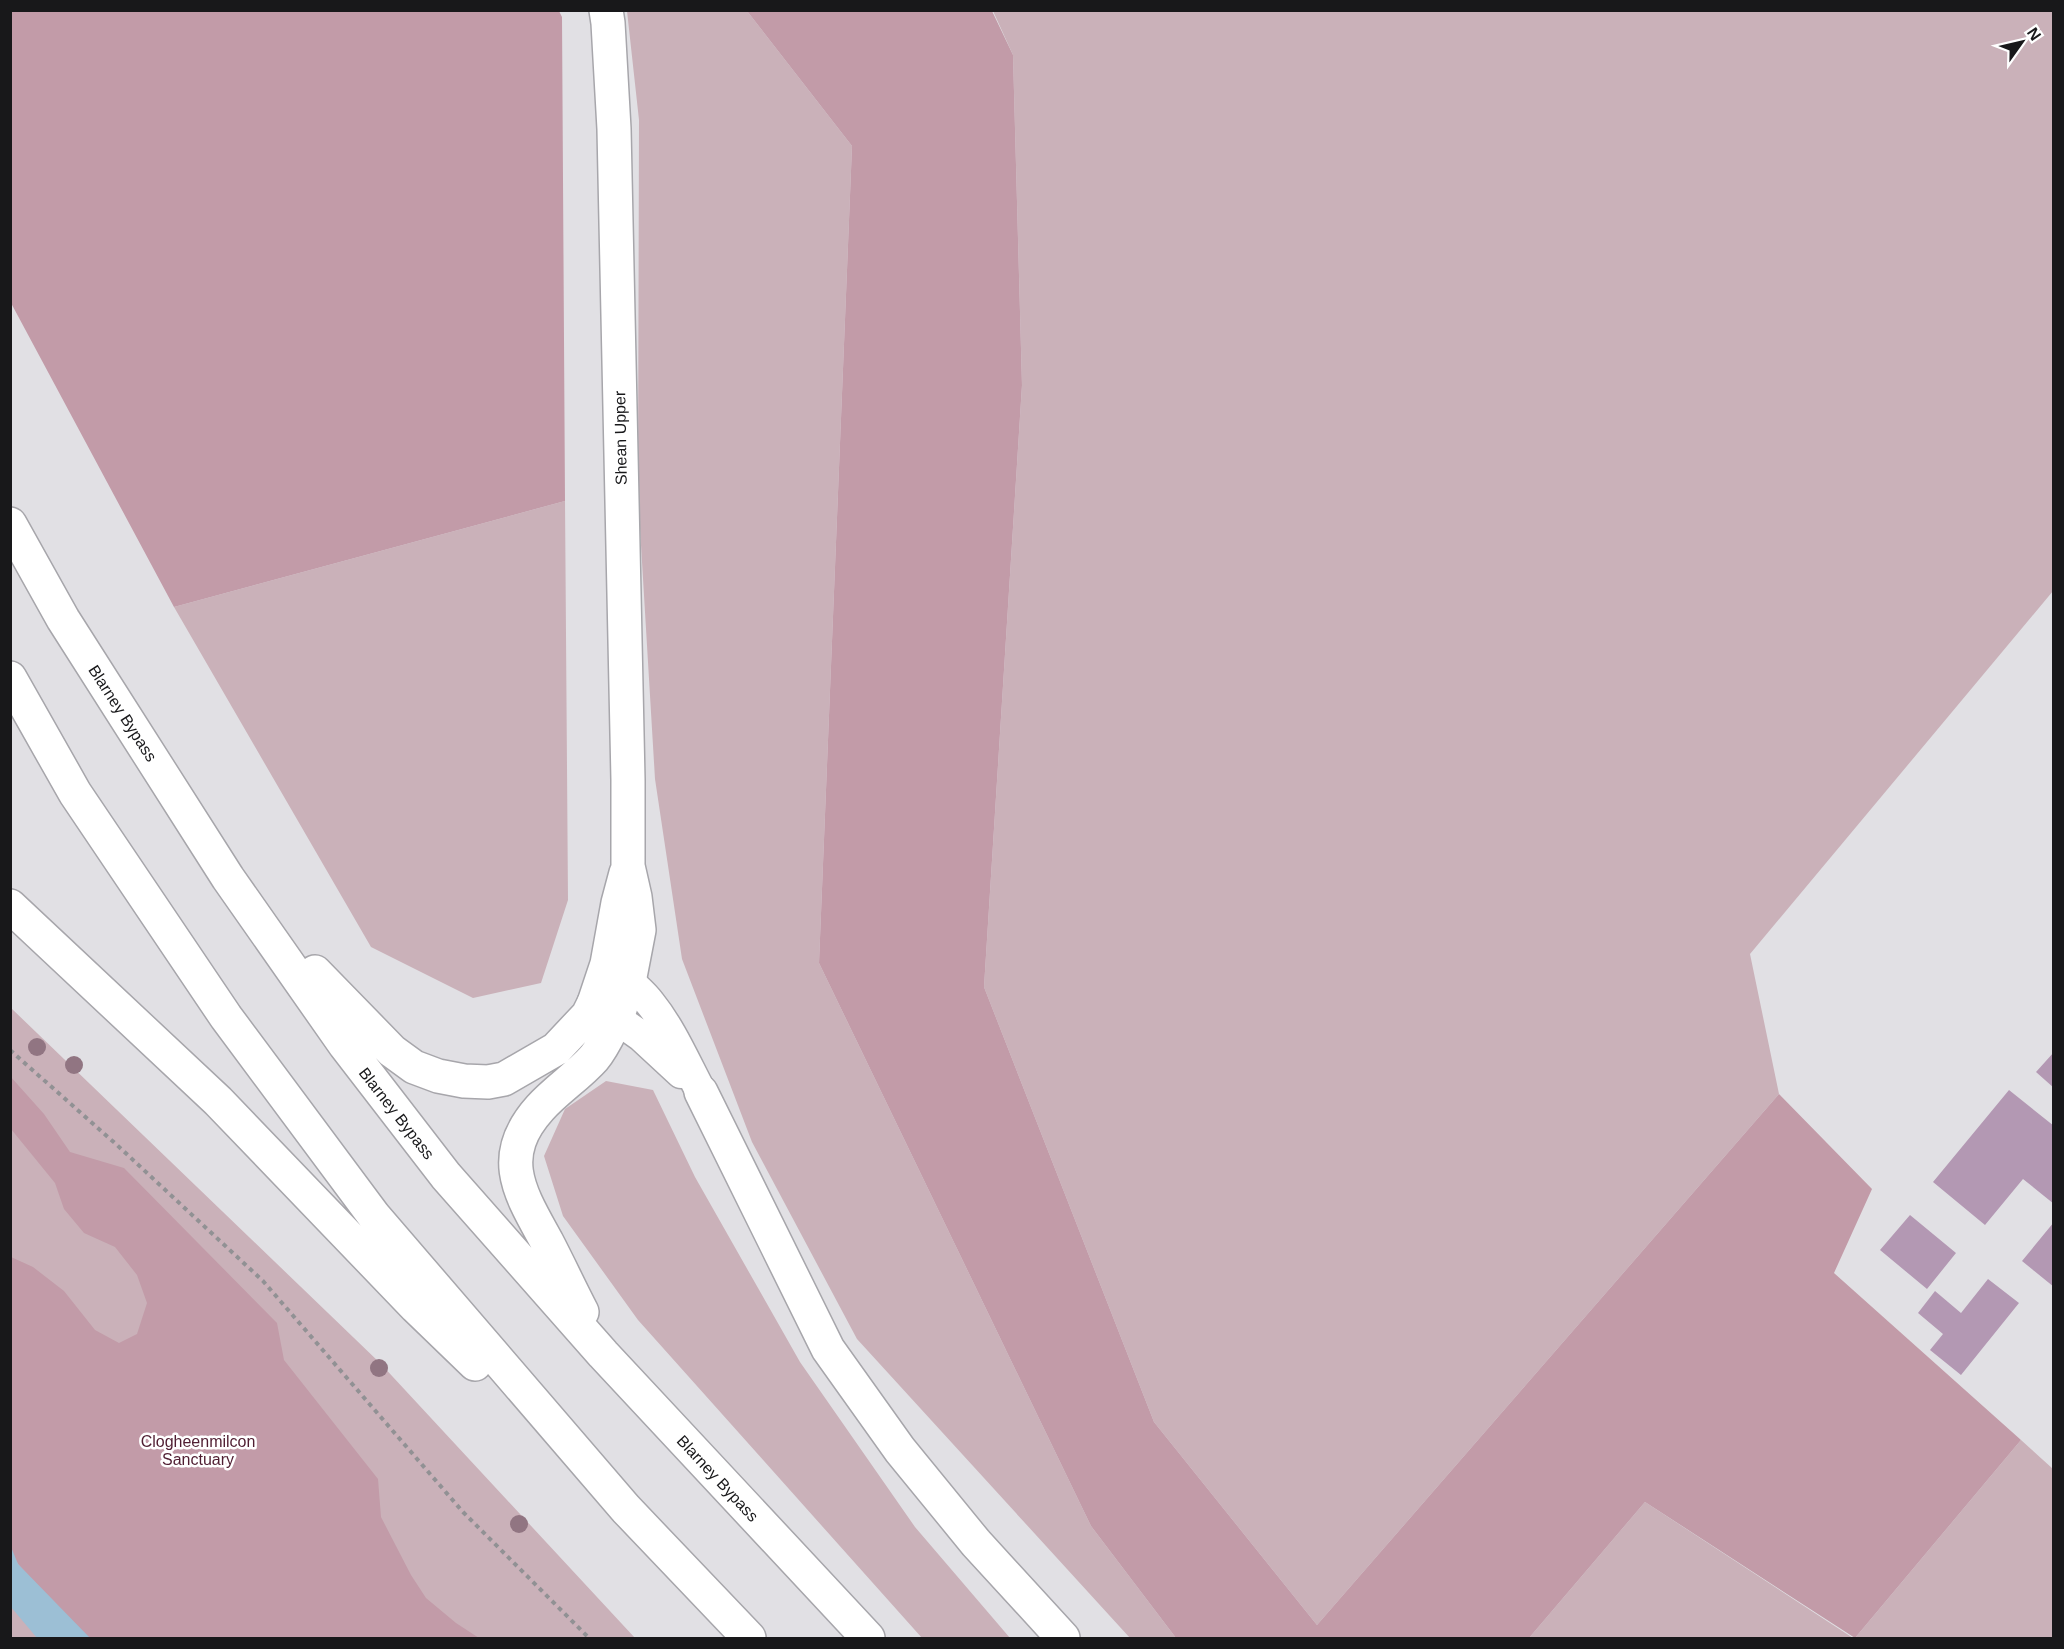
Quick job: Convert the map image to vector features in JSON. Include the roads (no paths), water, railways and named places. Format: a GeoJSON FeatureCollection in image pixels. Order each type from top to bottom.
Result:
{"type":"FeatureCollection","features":[{"type":"Feature","properties":{"kind":"main road","name":"Shean Upper"},"geometry":{"type":"LineString","coordinates":[[605,1010],[618,973],[618,903],[628,866],[614,129],[606,10]]}},
{"type":"Feature","properties":{"kind":"main road","name":"Blarney Bypass"},"geometry":{"type":"LineString","coordinates":[[10,524],[63,619],[228,878],[345,1045],[446,1176],[603,1354],[868,1638]]}},
{"type":"Feature","properties":{"kind":"main road"},"geometry":{"type":"LineString","coordinates":[[10,678],[75,793],[226,1017],[374,1216],[626,1509]]}},
{"type":"Feature","properties":{"kind":"main road"},"geometry":{"type":"LineString","coordinates":[[228,878],[346,1005],[392,1050],[414,1067],[438,1076],[464,1081],[488,1082],[504,1078],[555,1049],[588,1015],[605,1010],[605,1042],[595,1057],[541,1107],[524,1128],[518,1146],[516,1171],[524,1202],[603,1354]]}},
{"type":"Feature","properties":{"kind":"main road"},"geometry":{"type":"LineString","coordinates":[[10,906],[218,1101],[416,1307],[626,1509],[749,1638]]}},
{"type":"Feature","properties":{"kind":"main road"},"geometry":{"type":"LineString","coordinates":[[701,1092],[828,1349],[900,1450],[976,1543],[1063,1638]]}},
{"type":"Feature","properties":{"kind":"street"},"geometry":{"type":"LineString","coordinates":[[618,973],[650,1003],[666,1026],[701,1092]]}},
{"type":"Feature","properties":{"kind":"street"},"geometry":{"type":"LineString","coordinates":[[605,1010],[641,1036],[701,1092]]}},
{"type":"Feature","properties":{"kind":"water"},"geometry":{"type":"Polygon","coordinates":[[[11,1547],[18,1564],[90,1638],[37,1638],[11,1607],[11,1547]]]}},
{"type":"Feature","properties":{"kind":"park label","name":"Clogheenmilcon Sanctuary"},"geometry":{"type":"Point","coordinates":[198,1450]}}]}
